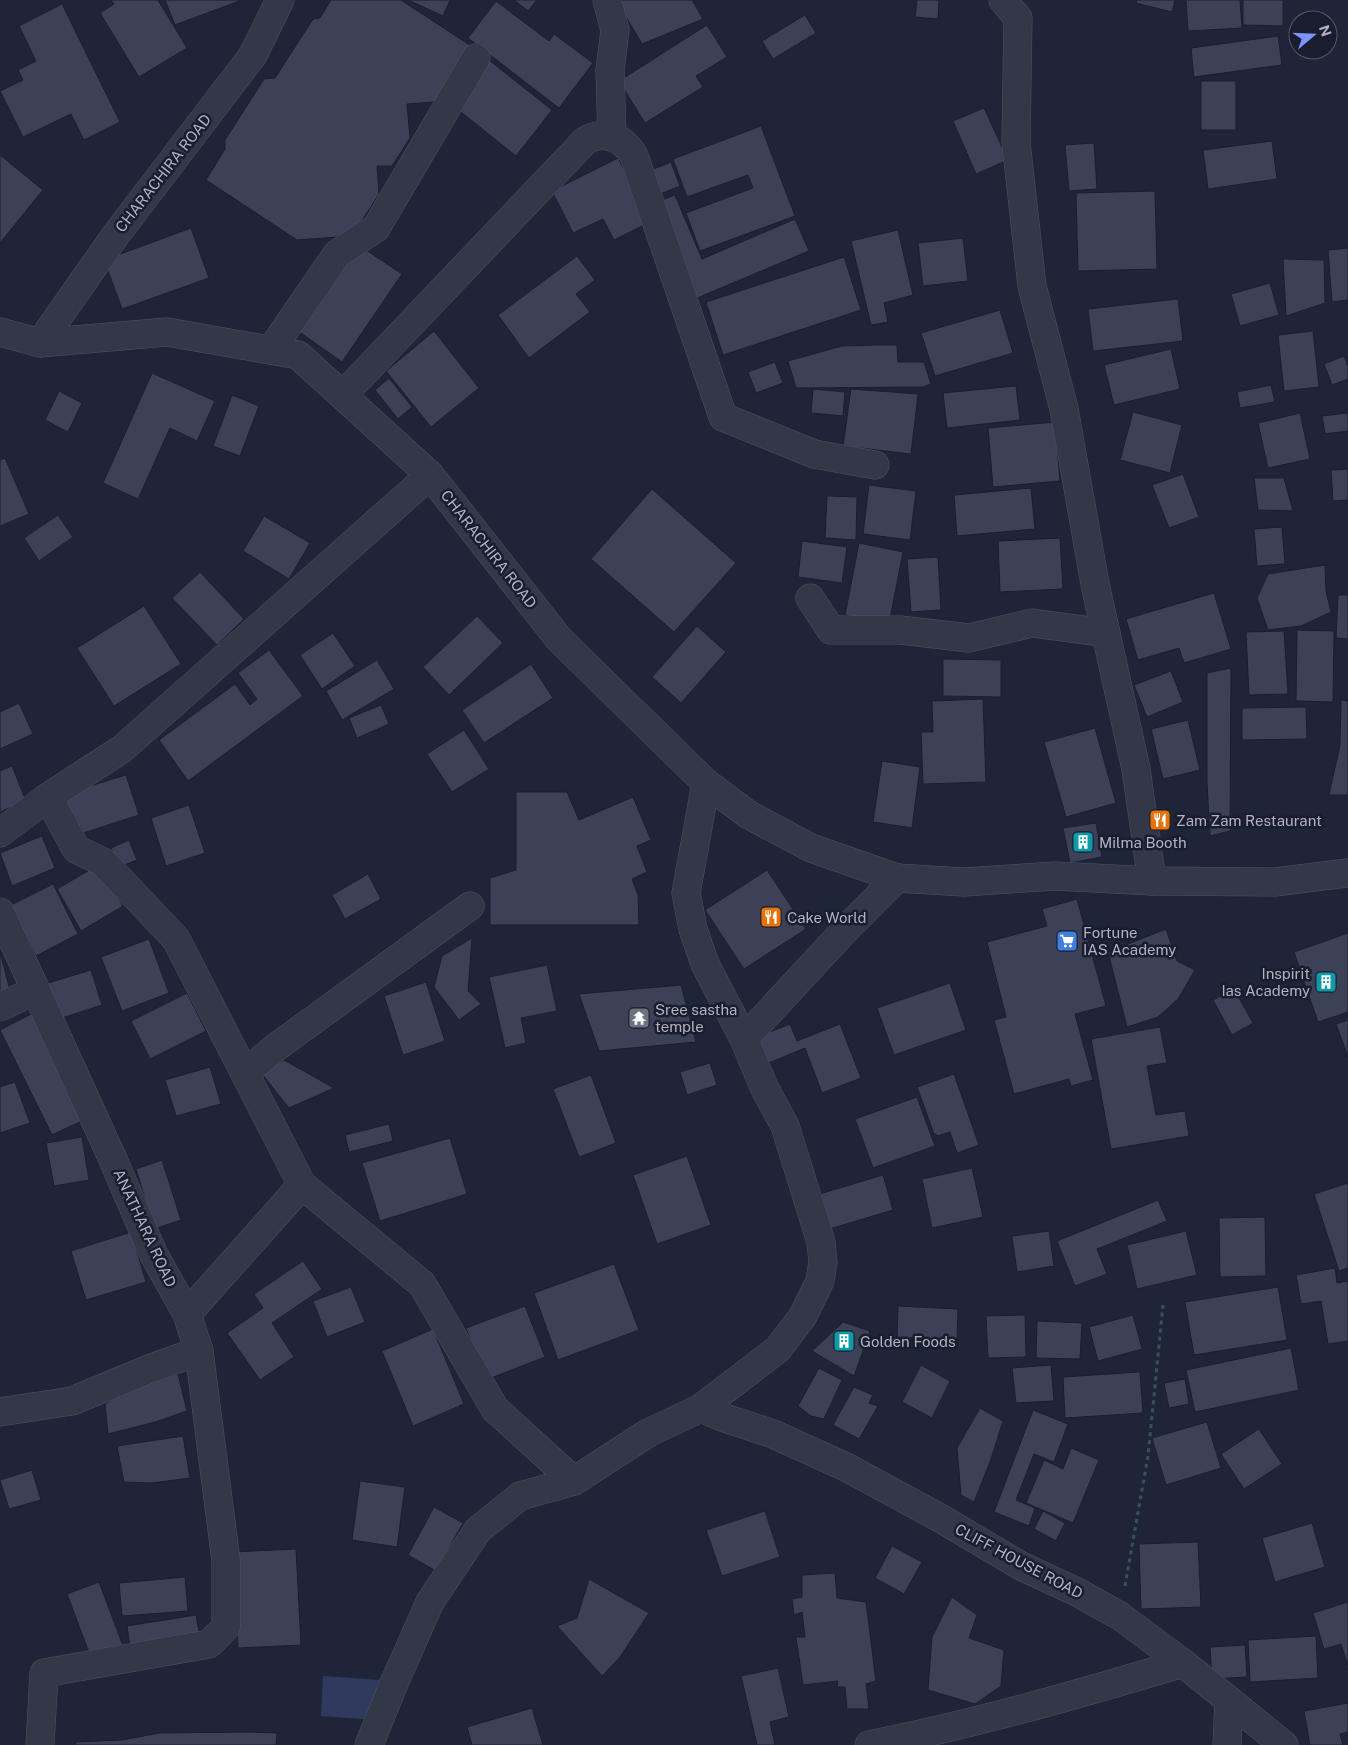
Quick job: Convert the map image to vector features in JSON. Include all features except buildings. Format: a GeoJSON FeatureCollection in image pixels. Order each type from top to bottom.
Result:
{"type":"FeatureCollection","features":[{"type":"Feature","properties":{"kind":"street","name":"CHARACHIRA ROAD"},"geometry":{"type":"LineString","coordinates":[[40,343],[115,236],[253,55],[280,0]]}},
{"type":"Feature","properties":{"kind":"street"},"geometry":{"type":"LineString","coordinates":[[607,0],[615,30],[610,70],[612,137]]}},
{"type":"Feature","properties":{"kind":"street"},"geometry":{"type":"LineString","coordinates":[[1003,0],[1018,18],[1016,142],[1032,286],[1064,410],[1095,584],[1136,769],[1152,881]]}},
{"type":"Feature","properties":{"kind":"street"},"geometry":{"type":"LineString","coordinates":[[272,350],[337,254],[376,228],[476,58]]}},
{"type":"Feature","properties":{"kind":"street"},"geometry":{"type":"LineString","coordinates":[[343,394],[585,141],[592,136],[602,135],[612,137],[624,144],[634,156],[724,417],[814,454],[874,465]]}},
{"type":"Feature","properties":{"kind":"street","name":"CHARACHIRA ROAD"},"geometry":{"type":"LineString","coordinates":[[0,332],[40,343],[167,332],[298,355],[430,475],[559,639],[706,783],[749,816],[811,848],[897,878],[964,882],[1055,876],[1152,881],[1275,882],[1348,873]]}},
{"type":"Feature","properties":{"kind":"street"},"geometry":{"type":"LineString","coordinates":[[0,833],[48,797],[122,749],[430,475]]}},
{"type":"Feature","properties":{"kind":"street"},"geometry":{"type":"LineString","coordinates":[[810,598],[831,630],[900,630],[969,638],[1032,623],[1106,633]]}},
{"type":"Feature","properties":{"kind":"street"},"geometry":{"type":"LineString","coordinates":[[369,1745],[430,1602],[478,1530],[520,1496],[574,1481],[648,1433],[701,1408],[778,1349],[803,1316],[820,1281],[823,1262],[821,1242],[785,1126],[764,1088],[744,1039],[705,964],[693,929],[686,893],[706,783]]}},
{"type":"Feature","properties":{"kind":"street"},"geometry":{"type":"LineString","coordinates":[[48,797],[76,849],[103,862],[176,939],[302,1185],[422,1284],[495,1409],[574,1481]]}},
{"type":"Feature","properties":{"kind":"street"},"geometry":{"type":"LineString","coordinates":[[744,1039],[847,928],[897,878]]}},
{"type":"Feature","properties":{"kind":"street"},"geometry":{"type":"LineString","coordinates":[[245,1073],[275,1048],[470,906]]}},
{"type":"Feature","properties":{"kind":"street","name":"ANATHARA ROAD"},"geometry":{"type":"LineString","coordinates":[[0,912],[111,1155],[153,1253],[187,1314],[199,1351],[226,1561],[226,1627],[210,1644],[44,1673],[40,1745]]}},
{"type":"Feature","properties":{"kind":"street"},"geometry":{"type":"LineString","coordinates":[[0,1007],[36,990]]}},
{"type":"Feature","properties":{"kind":"street"},"geometry":{"type":"LineString","coordinates":[[187,1314],[302,1185]]}},
{"type":"Feature","properties":{"kind":"street"},"geometry":{"type":"LineString","coordinates":[[0,1412],[72,1402],[199,1351]]}},
{"type":"Feature","properties":{"kind":"street","name":"CLIFF HOUSE ROAD"},"geometry":{"type":"LineString","coordinates":[[701,1408],[773,1434],[846,1467],[940,1518],[1021,1566],[1077,1592],[1120,1616],[1183,1663],[1284,1745]]}},
{"type":"Feature","properties":{"kind":"street"},"geometry":{"type":"LineString","coordinates":[[869,1745],[927,1733],[1082,1693],[1183,1663]]}},
{"type":"Feature","properties":{"kind":"street"},"geometry":{"type":"LineString","coordinates":[[1227,1745],[1229,1700]]}},
{"type":"Feature","properties":{"kind":"path"},"geometry":{"type":"LineString","coordinates":[[1120,1616],[1148,1456],[1163,1305]]}},
{"type":"Feature","properties":{"kind":"water"},"geometry":{"type":"Polygon","coordinates":[[[323,1676],[395,1681],[388,1721],[321,1716],[323,1676]]]}},
{"type":"Feature","properties":{"kind":"place","name":"Zam Zam Restaurant"},"geometry":{"type":"Point","coordinates":[1160,820]}},
{"type":"Feature","properties":{"kind":"place","name":"Milma Booth"},"geometry":{"type":"Point","coordinates":[1083,842]}},
{"type":"Feature","properties":{"kind":"place","name":"Cake World"},"geometry":{"type":"Point","coordinates":[771,917]}},
{"type":"Feature","properties":{"kind":"place","name":"Fortune IAS Academy"},"geometry":{"type":"Point","coordinates":[1067,941]}},
{"type":"Feature","properties":{"kind":"place","name":"Inspirit Ias Academy"},"geometry":{"type":"Point","coordinates":[1326,982]}},
{"type":"Feature","properties":{"kind":"place","name":"Sree sastha temple"},"geometry":{"type":"Point","coordinates":[639,1018]}},
{"type":"Feature","properties":{"kind":"place","name":"Golden Foods"},"geometry":{"type":"Point","coordinates":[844,1341]}}]}
